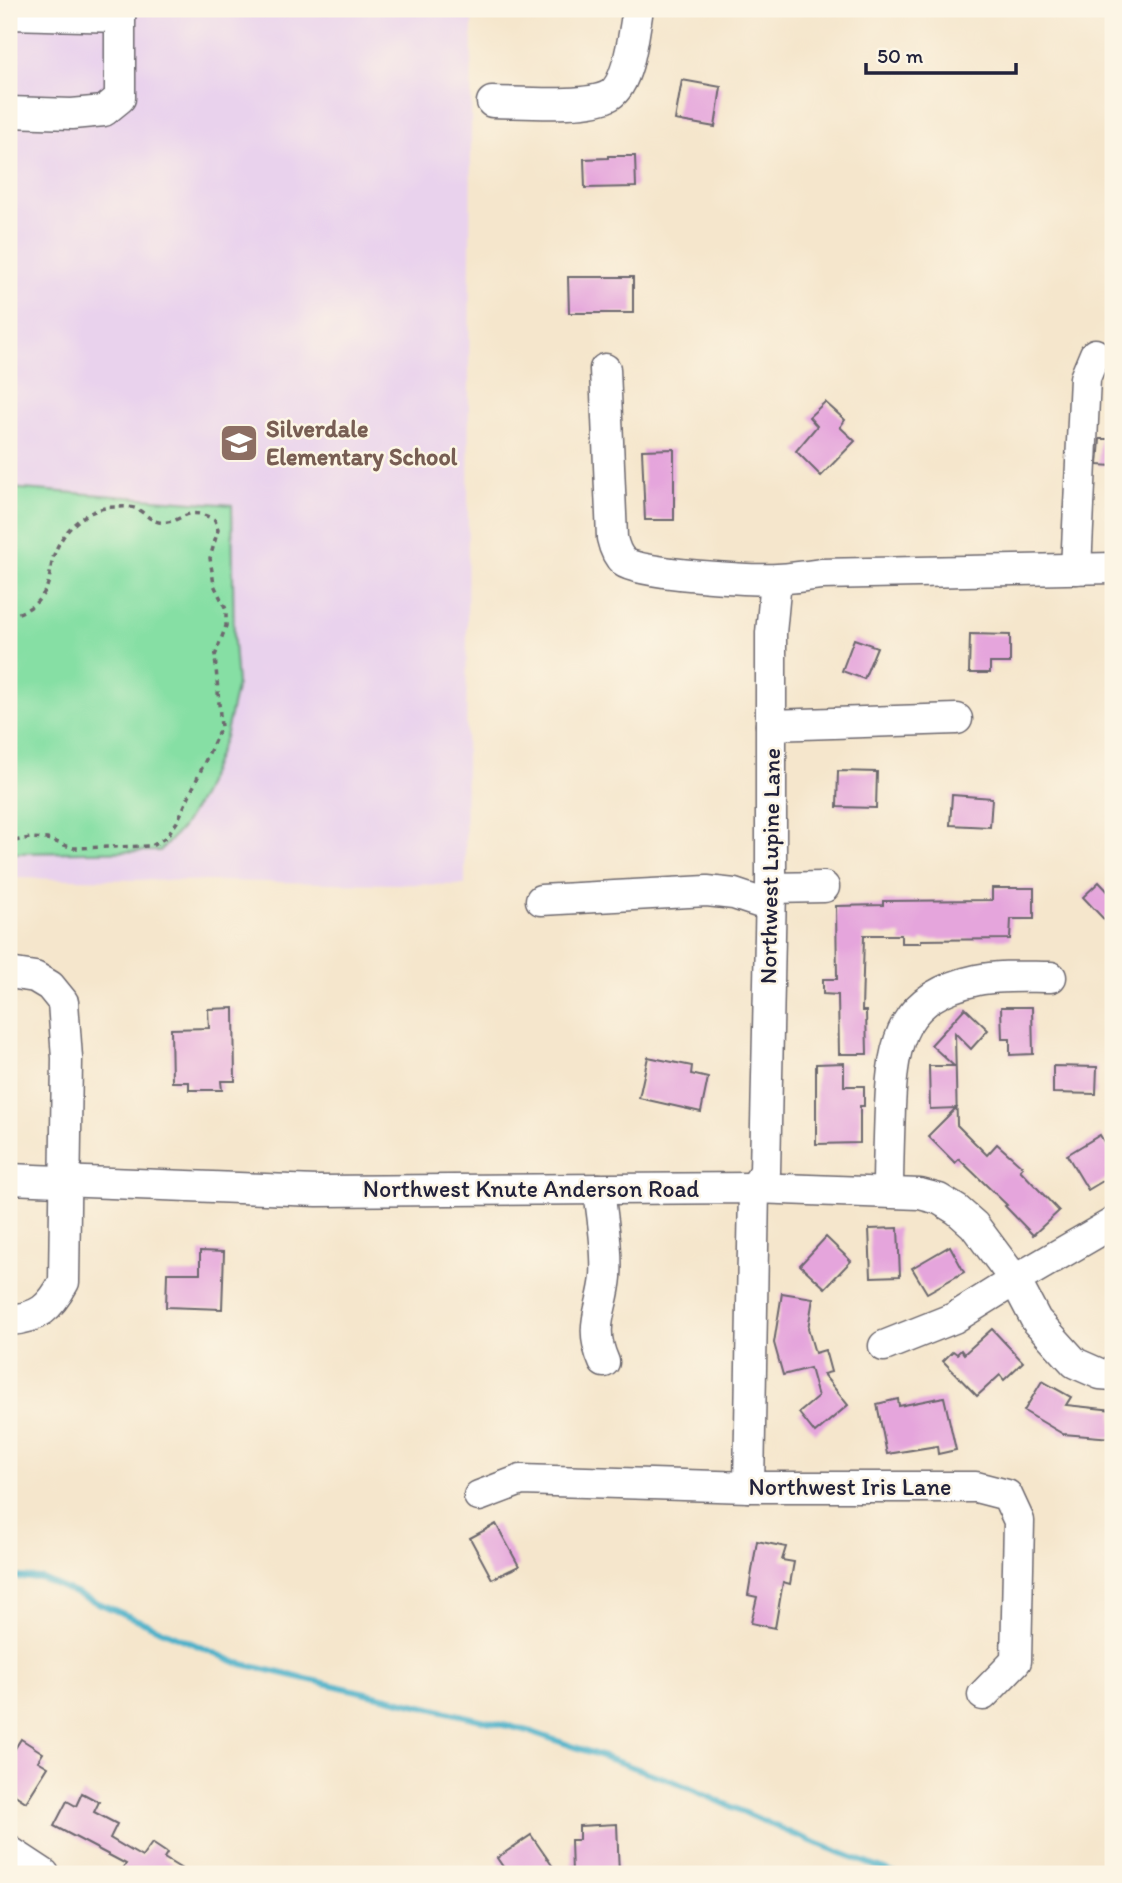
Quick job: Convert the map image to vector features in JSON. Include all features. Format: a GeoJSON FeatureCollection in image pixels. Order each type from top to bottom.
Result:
{"type":"FeatureCollection","features":[{"type":"Feature","properties":{"kind":"street"},"geometry":{"type":"LineString","coordinates":[[492,102],[587,102],[611,94],[621,80],[630,55],[638,9]]}},
{"type":"Feature","properties":{"kind":"street"},"geometry":{"type":"LineString","coordinates":[[9,14],[120,13],[120,98],[104,111],[72,114],[9,112]]}},
{"type":"Feature","properties":{"kind":"street"},"geometry":{"type":"LineString","coordinates":[[1076,569],[1085,379],[1095,354]]}},
{"type":"Feature","properties":{"kind":"street"},"geometry":{"type":"LineString","coordinates":[[605,369],[612,538],[623,562],[652,572],[776,580],[821,574],[1113,568]]}},
{"type":"Feature","properties":{"kind":"street","name":"Northwest Lupine Lane"},"geometry":{"type":"LineString","coordinates":[[749,1487],[754,1188],[765,1172],[771,633],[776,580]]}},
{"type":"Feature","properties":{"kind":"street"},"geometry":{"type":"LineString","coordinates":[[771,725],[957,719]]}},
{"type":"Feature","properties":{"kind":"street"},"geometry":{"type":"LineString","coordinates":[[541,900],[707,891],[770,897],[824,887]]}},
{"type":"Feature","properties":{"kind":"street"},"geometry":{"type":"LineString","coordinates":[[9,974],[35,977],[50,986],[63,1002],[66,1058],[64,1282],[45,1310],[26,1319],[9,1320]]}},
{"type":"Feature","properties":{"kind":"street"},"geometry":{"type":"LineString","coordinates":[[887,1192],[893,1064],[902,1028],[918,1007],[936,994],[978,980],[1051,977]]}},
{"type":"Feature","properties":{"kind":"street","name":"Northwest Knute Anderson Road"},"geometry":{"type":"LineString","coordinates":[[9,1179],[317,1191],[754,1188],[920,1194],[939,1199],[974,1224],[1015,1280],[1036,1320],[1075,1363],[1100,1374],[1113,1375]]}},
{"type":"Feature","properties":{"kind":"street"},"geometry":{"type":"LineString","coordinates":[[599,1189],[606,1277],[596,1317],[598,1350],[604,1363]]}},
{"type":"Feature","properties":{"kind":"street"},"geometry":{"type":"LineString","coordinates":[[884,1346],[954,1318],[1113,1223]]}},
{"type":"Feature","properties":{"kind":"street","name":"Northwest Iris Lane"},"geometry":{"type":"LineString","coordinates":[[479,1496],[521,1480],[749,1487],[976,1487],[1007,1495],[1019,1521],[1016,1661],[983,1695]]}},
{"type":"Feature","properties":{"kind":"street"},"geometry":{"type":"LineString","coordinates":[[9,1851],[44,1874]]}},
{"type":"Feature","properties":{"kind":"path"},"geometry":{"type":"LineString","coordinates":[[9,617],[31,608],[42,597],[50,582],[53,558],[60,542],[72,525],[94,511],[112,507],[136,508],[145,517],[161,522],[187,514],[202,513],[215,520],[218,530],[210,558],[214,585],[226,609],[226,626],[215,656],[221,727],[177,822],[166,837],[152,846],[73,848],[47,839],[30,838],[9,842]]}},
{"type":"Feature","properties":{"kind":"shaded area","name":"Silverdale Elementary School"},"geometry":{"type":"Polygon","coordinates":[[[9,9],[472,9],[465,885],[9,878],[9,9]]]}},
{"type":"Feature","properties":{"kind":"green space"},"geometry":{"type":"Polygon","coordinates":[[[9,488],[232,505],[237,684],[225,737],[202,795],[182,828],[160,851],[9,853],[9,488]]]}},
{"type":"Feature","properties":{"kind":"building"},"geometry":{"type":"Polygon","coordinates":[[[682,80],[721,87],[715,127],[675,120],[682,80]]]}},
{"type":"Feature","properties":{"kind":"building"},"geometry":{"type":"Polygon","coordinates":[[[635,156],[636,187],[585,188],[584,159],[635,156]]]}},
{"type":"Feature","properties":{"kind":"building"},"geometry":{"type":"Polygon","coordinates":[[[568,277],[633,277],[633,313],[569,313],[568,277]]]}},
{"type":"Feature","properties":{"kind":"building"},"geometry":{"type":"Polygon","coordinates":[[[825,402],[845,420],[840,427],[855,441],[821,476],[796,451],[817,426],[809,417],[825,402]]]}},
{"type":"Feature","properties":{"kind":"building"},"geometry":{"type":"Polygon","coordinates":[[[1100,439],[1113,439],[1113,466],[1098,465],[1100,439]]]}},
{"type":"Feature","properties":{"kind":"building"},"geometry":{"type":"Polygon","coordinates":[[[674,449],[674,520],[645,520],[642,450],[674,449]]]}},
{"type":"Feature","properties":{"kind":"building"},"geometry":{"type":"Polygon","coordinates":[[[970,634],[1010,635],[1010,663],[990,663],[990,673],[969,673],[970,634]]]}},
{"type":"Feature","properties":{"kind":"building"},"geometry":{"type":"Polygon","coordinates":[[[854,639],[877,647],[864,679],[842,671],[854,639]]]}},
{"type":"Feature","properties":{"kind":"building"},"geometry":{"type":"Polygon","coordinates":[[[838,771],[877,772],[876,808],[837,807],[838,771]]]}},
{"type":"Feature","properties":{"kind":"building"},"geometry":{"type":"Polygon","coordinates":[[[952,795],[992,798],[990,827],[950,825],[952,795]]]}},
{"type":"Feature","properties":{"kind":"building"},"geometry":{"type":"Polygon","coordinates":[[[1099,882],[1113,897],[1113,929],[1083,897],[1099,882]]]}},
{"type":"Feature","properties":{"kind":"building"},"geometry":{"type":"Polygon","coordinates":[[[992,888],[1034,888],[1034,919],[1011,919],[1010,939],[921,940],[921,943],[901,943],[901,935],[864,935],[862,1011],[866,1011],[867,1054],[839,1054],[838,995],[823,994],[823,979],[837,979],[836,906],[883,905],[883,901],[992,900],[992,888]]]}},
{"type":"Feature","properties":{"kind":"building"},"geometry":{"type":"Polygon","coordinates":[[[1001,1007],[1032,1007],[1033,1054],[1010,1055],[1010,1039],[1002,1039],[1001,1007]]]}},
{"type":"Feature","properties":{"kind":"building"},"geometry":{"type":"Polygon","coordinates":[[[234,1008],[235,1081],[221,1081],[222,1090],[189,1090],[189,1082],[172,1082],[171,1029],[209,1028],[208,1009],[234,1008]]]}},
{"type":"Feature","properties":{"kind":"building"},"geometry":{"type":"Polygon","coordinates":[[[965,1008],[988,1030],[971,1049],[955,1033],[957,1125],[987,1155],[997,1144],[1023,1167],[1020,1170],[1059,1211],[1033,1235],[1005,1206],[1007,1205],[959,1159],[955,1163],[928,1136],[956,1108],[930,1109],[929,1066],[954,1066],[931,1045],[965,1008]]]}},
{"type":"Feature","properties":{"kind":"building"},"geometry":{"type":"Polygon","coordinates":[[[648,1057],[692,1066],[691,1074],[708,1078],[701,1112],[639,1098],[648,1057]]]}},
{"type":"Feature","properties":{"kind":"building"},"geometry":{"type":"Polygon","coordinates":[[[844,1063],[844,1086],[864,1086],[864,1106],[860,1106],[860,1143],[816,1144],[816,1064],[844,1063]]]}},
{"type":"Feature","properties":{"kind":"building"},"geometry":{"type":"Polygon","coordinates":[[[1053,1066],[1097,1067],[1096,1094],[1053,1093],[1053,1066]]]}},
{"type":"Feature","properties":{"kind":"building"},"geometry":{"type":"Polygon","coordinates":[[[1100,1135],[1113,1157],[1113,1175],[1088,1190],[1067,1155],[1100,1135]]]}},
{"type":"Feature","properties":{"kind":"building"},"geometry":{"type":"Polygon","coordinates":[[[898,1228],[900,1276],[871,1277],[869,1229],[898,1228]]]}},
{"type":"Feature","properties":{"kind":"building"},"geometry":{"type":"Polygon","coordinates":[[[826,1237],[851,1261],[825,1288],[800,1265],[826,1237]]]}},
{"type":"Feature","properties":{"kind":"building"},"geometry":{"type":"Polygon","coordinates":[[[950,1246],[964,1272],[927,1293],[912,1268],[950,1246]]]}},
{"type":"Feature","properties":{"kind":"building"},"geometry":{"type":"Polygon","coordinates":[[[200,1251],[224,1252],[222,1309],[166,1307],[167,1273],[200,1273],[200,1251]]]}},
{"type":"Feature","properties":{"kind":"building"},"geometry":{"type":"Polygon","coordinates":[[[782,1293],[813,1298],[808,1329],[815,1353],[825,1350],[831,1372],[823,1374],[848,1405],[815,1433],[799,1413],[818,1397],[810,1368],[783,1375],[774,1343],[782,1293]]]}},
{"type":"Feature","properties":{"kind":"building"},"geometry":{"type":"Polygon","coordinates":[[[992,1329],[1023,1362],[1004,1380],[1000,1375],[977,1396],[943,1361],[953,1351],[957,1354],[961,1350],[964,1354],[992,1329]]]}},
{"type":"Feature","properties":{"kind":"building"},"geometry":{"type":"Polygon","coordinates":[[[1042,1381],[1071,1397],[1066,1405],[1113,1410],[1112,1438],[1063,1434],[1024,1411],[1042,1381]]]}},
{"type":"Feature","properties":{"kind":"building"},"geometry":{"type":"Polygon","coordinates":[[[944,1397],[956,1450],[938,1454],[937,1446],[887,1454],[877,1404],[898,1399],[899,1406],[944,1397]]]}},
{"type":"Feature","properties":{"kind":"building"},"geometry":{"type":"Polygon","coordinates":[[[496,1524],[519,1566],[492,1579],[470,1538],[496,1524]]]}},
{"type":"Feature","properties":{"kind":"building"},"geometry":{"type":"Polygon","coordinates":[[[757,1541],[786,1547],[782,1560],[794,1562],[790,1584],[783,1582],[775,1628],[751,1623],[757,1597],[748,1595],[757,1541]]]}},
{"type":"Feature","properties":{"kind":"building"},"geometry":{"type":"Polygon","coordinates":[[[21,1739],[43,1753],[38,1761],[48,1767],[26,1802],[9,1791],[9,1758],[21,1739]]]}},
{"type":"Feature","properties":{"kind":"building"},"geometry":{"type":"Polygon","coordinates":[[[82,1793],[99,1802],[94,1812],[117,1824],[110,1838],[142,1857],[152,1843],[167,1853],[164,1858],[190,1874],[120,1874],[126,1864],[54,1826],[67,1801],[76,1806],[82,1793]]]}},
{"type":"Feature","properties":{"kind":"building"},"geometry":{"type":"Polygon","coordinates":[[[617,1824],[619,1874],[572,1874],[571,1840],[579,1840],[579,1826],[617,1824]]]}},
{"type":"Feature","properties":{"kind":"building"},"geometry":{"type":"Polygon","coordinates":[[[531,1835],[558,1874],[508,1874],[497,1858],[531,1835]]]}},
{"type":"Feature","properties":{"kind":"waterway"},"geometry":{"type":"LineString","coordinates":[[9,1577],[40,1578],[238,1663],[529,1731],[673,1781],[793,1834],[895,1874]]}},
{"type":"Feature","properties":{"kind":"place","name":"Silverdale Elementary School"},"geometry":{"type":"Point","coordinates":[239,443]}}]}
